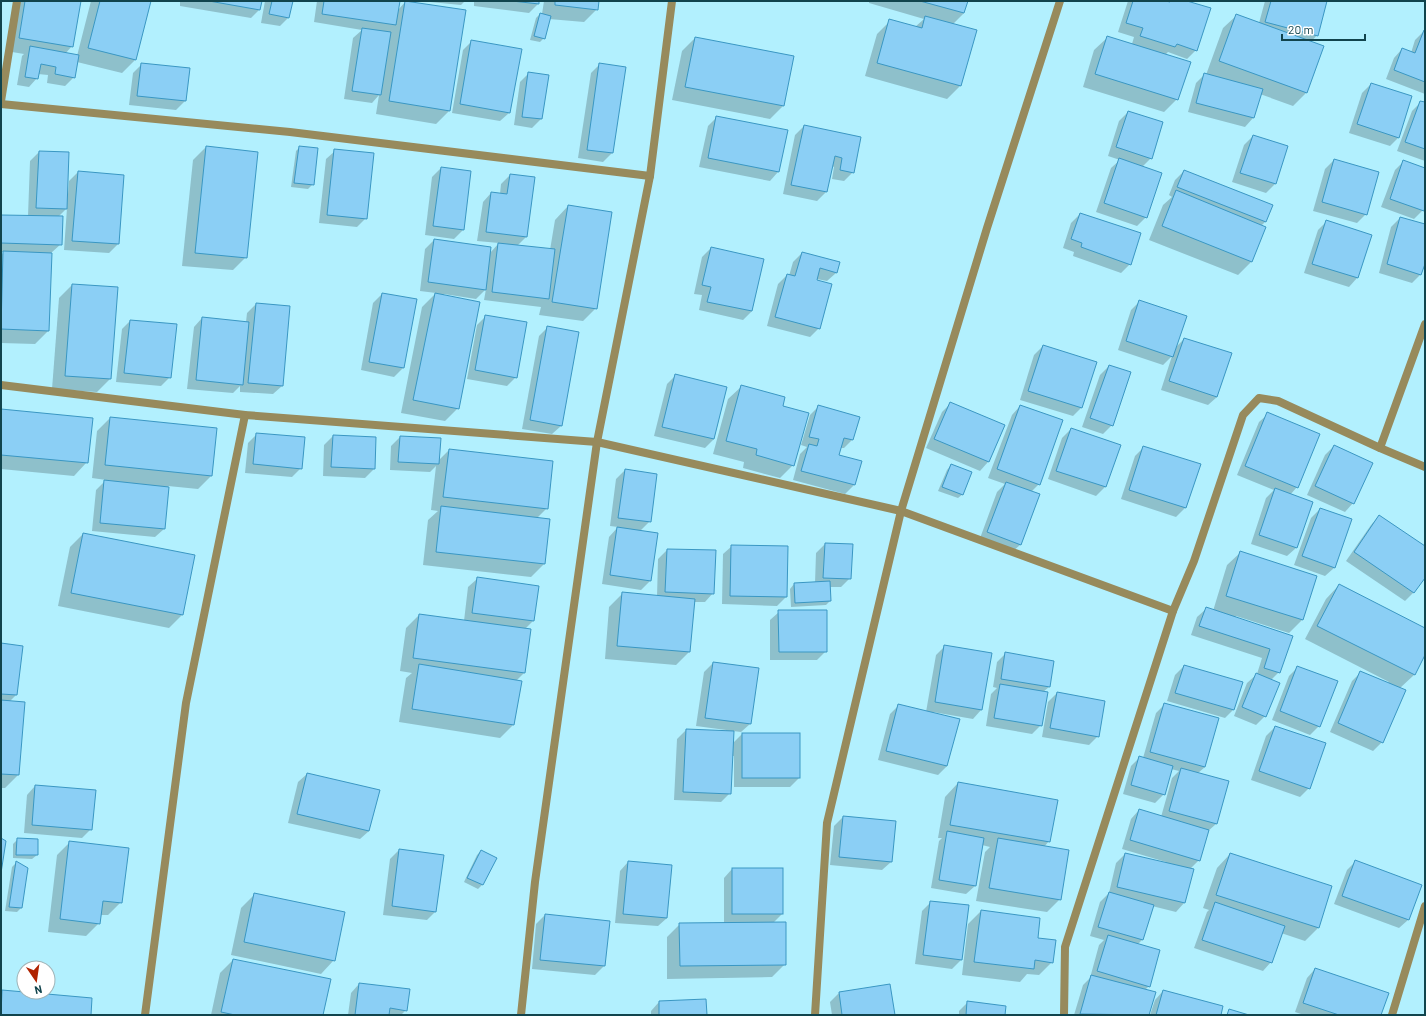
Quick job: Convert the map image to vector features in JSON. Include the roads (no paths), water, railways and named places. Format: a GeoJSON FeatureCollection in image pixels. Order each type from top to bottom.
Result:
{"type":"FeatureCollection","features":[{"type":"Feature","properties":{"kind":"street"},"geometry":{"type":"LineString","coordinates":[[17,1],[1,103],[290,132],[650,176]]}},
{"type":"Feature","properties":{"kind":"street"},"geometry":{"type":"LineString","coordinates":[[520,1015],[535,882],[597,442],[650,176],[672,1]]}},
{"type":"Feature","properties":{"kind":"street"},"geometry":{"type":"LineString","coordinates":[[815,1015],[828,823],[902,510],[987,228],[1060,1]]}},
{"type":"Feature","properties":{"kind":"street"},"geometry":{"type":"LineString","coordinates":[[1380,448],[1425,324]]}},
{"type":"Feature","properties":{"kind":"street"},"geometry":{"type":"LineString","coordinates":[[1,385],[245,415],[597,442],[902,510],[1173,611]]}},
{"type":"Feature","properties":{"kind":"street"},"geometry":{"type":"LineString","coordinates":[[1064,1015],[1065,947],[1173,611],[1194,561],[1243,415],[1259,398],[1278,402],[1425,467]]}},
{"type":"Feature","properties":{"kind":"street"},"geometry":{"type":"LineString","coordinates":[[145,1015],[186,703],[245,415]]}},
{"type":"Feature","properties":{"kind":"street"},"geometry":{"type":"LineString","coordinates":[[1392,1015],[1425,906]]}}]}
